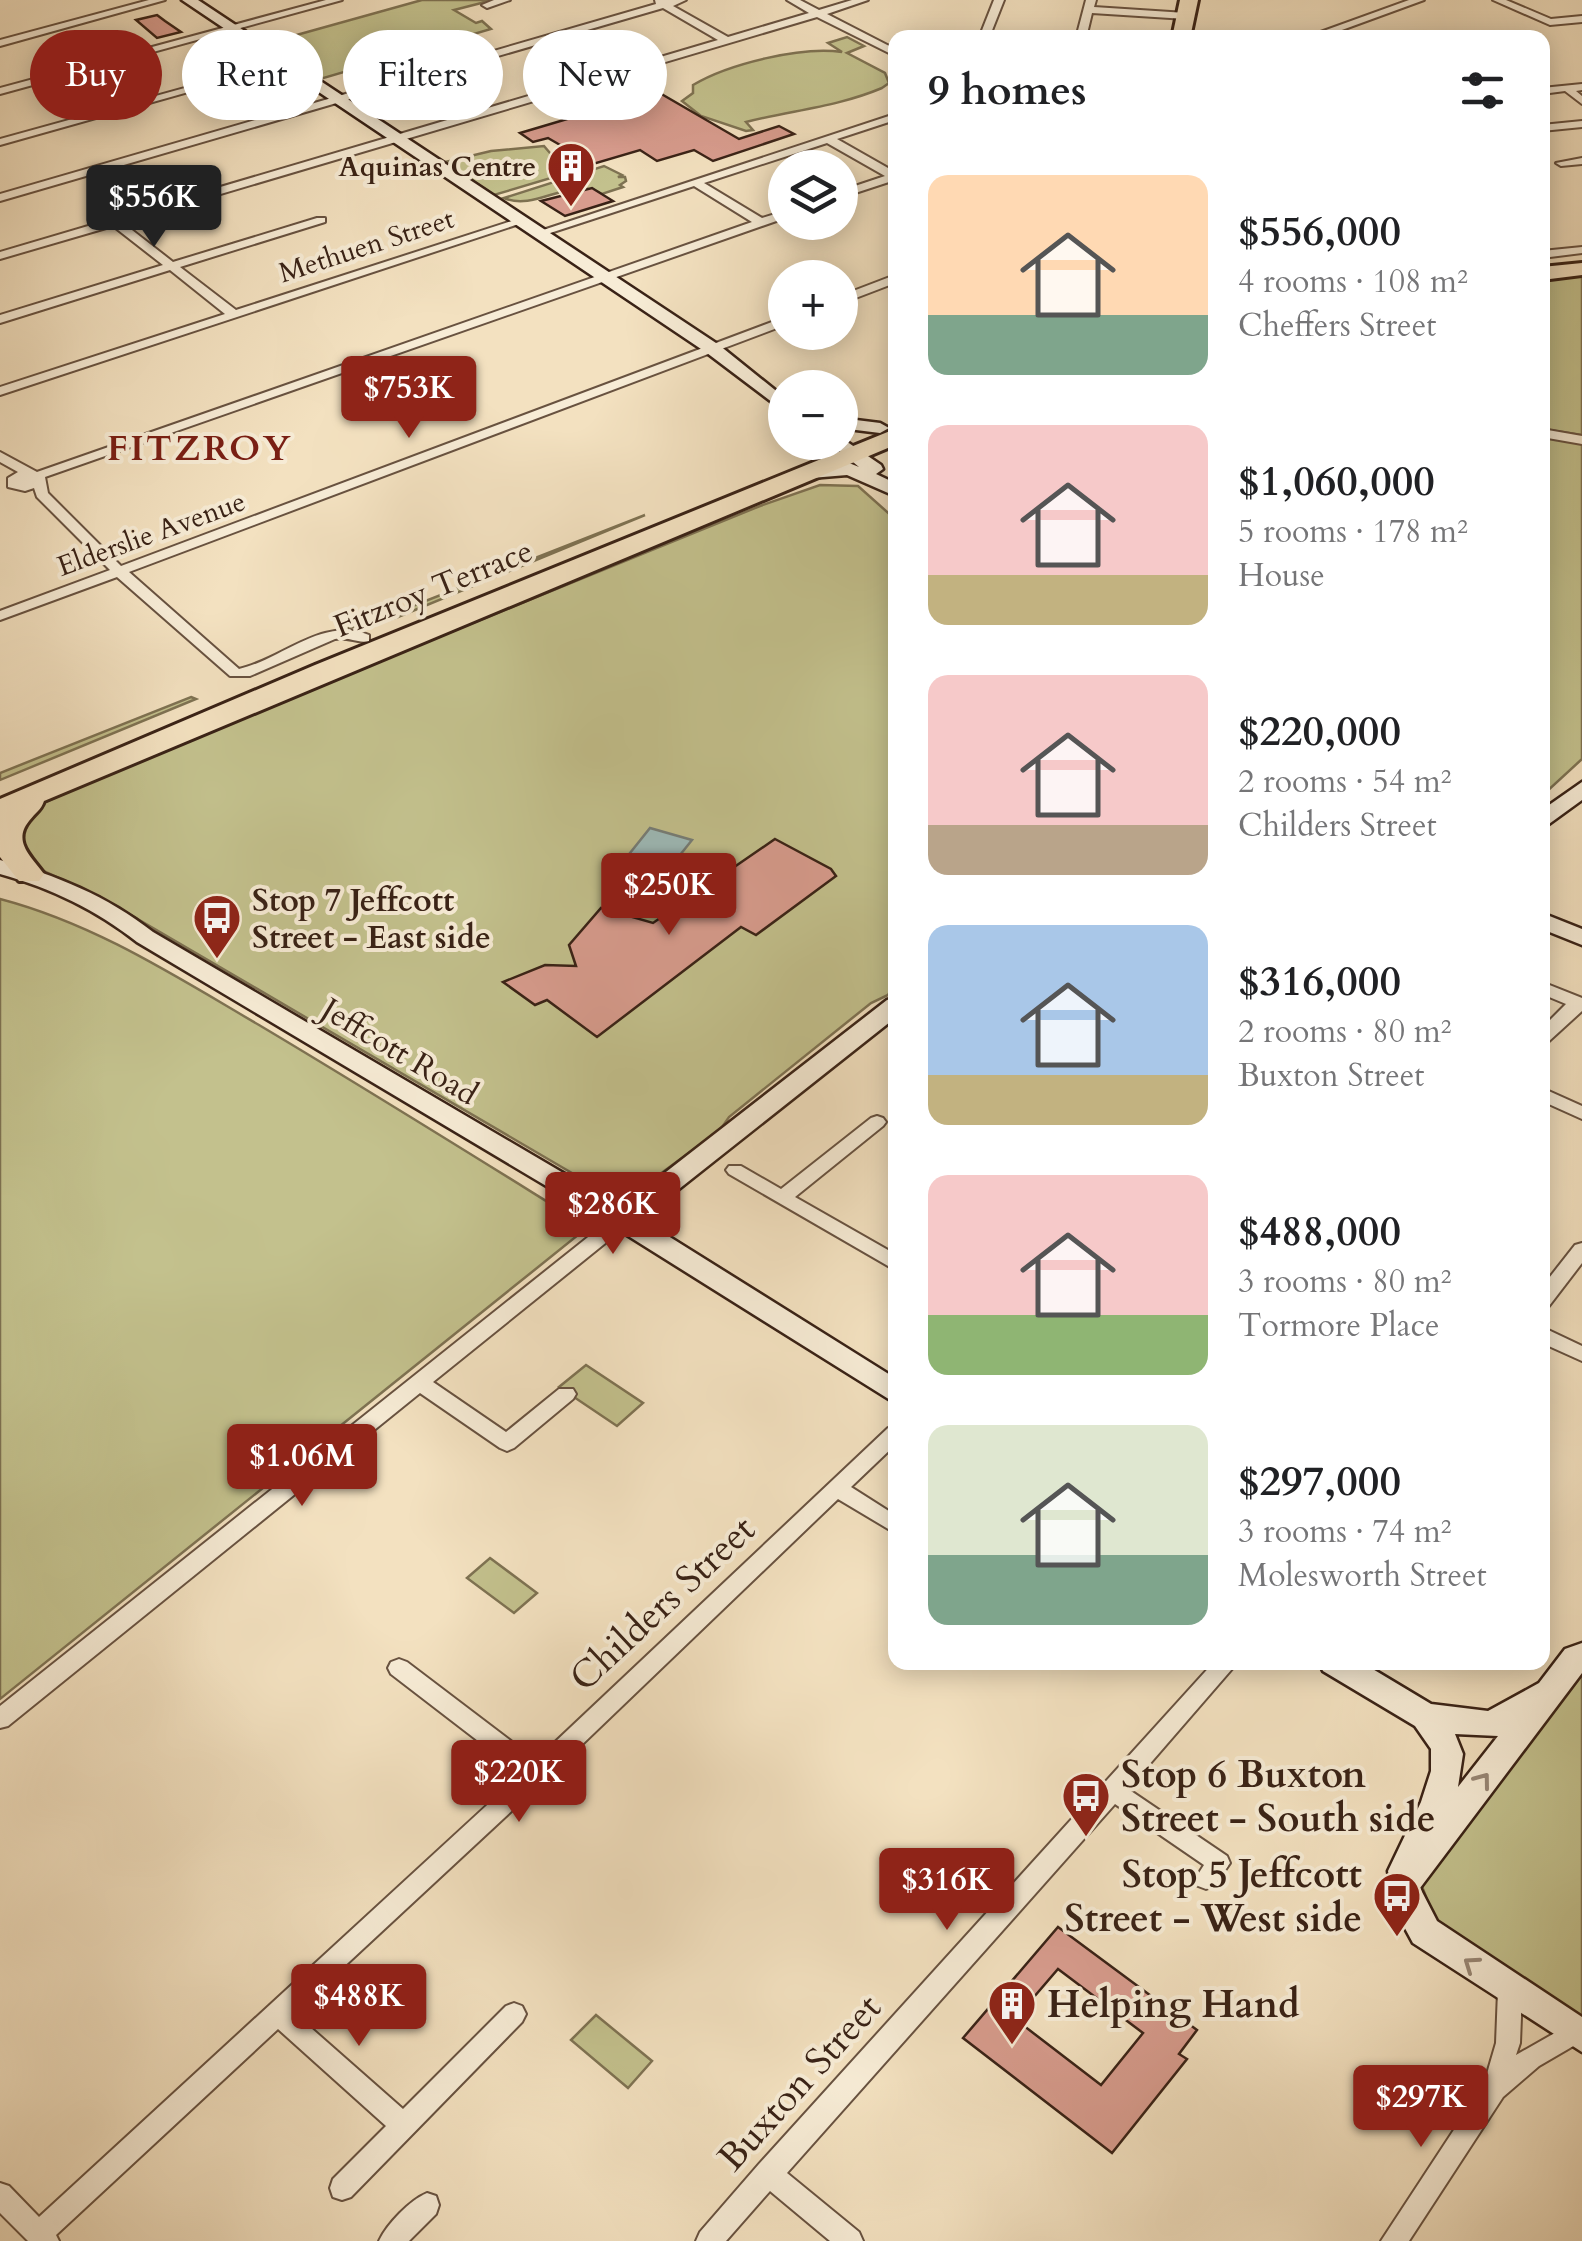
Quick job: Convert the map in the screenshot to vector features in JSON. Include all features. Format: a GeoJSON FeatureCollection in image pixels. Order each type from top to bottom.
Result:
{"type":"FeatureCollection","features":[{"type":"Feature","properties":{"kind":"highway"},"geometry":{"type":"LineString","coordinates":[[1550,269],[1582,265]]}},
{"type":"Feature","properties":{"kind":"highway"},"geometry":{"type":"LineString","coordinates":[[799,470],[817,460]]}},
{"type":"Feature","properties":{"kind":"highway","name":"Fitzroy Terrace"},"geometry":{"type":"LineString","coordinates":[[0,810],[324,670],[692,519],[817,460]]}},
{"type":"Feature","properties":{"kind":"highway","name":"Fitzroy Terrace"},"geometry":{"type":"LineString","coordinates":[[0,792],[662,517],[799,470]]}},
{"type":"Feature","properties":{"kind":"highway"},"geometry":{"type":"LineString","coordinates":[[662,517],[692,519]]}},
{"type":"Feature","properties":{"kind":"highway"},"geometry":{"type":"LineString","coordinates":[[471,595],[509,586],[582,556],[594,560]]}},
{"type":"Feature","properties":{"kind":"highway"},"geometry":{"type":"LineString","coordinates":[[364,638],[380,639],[418,624],[452,618]]}},
{"type":"Feature","properties":{"kind":"highway"},"geometry":{"type":"LineString","coordinates":[[214,700],[230,702],[324,670]]}},
{"type":"Feature","properties":{"kind":"highway"},"geometry":{"type":"LineString","coordinates":[[14,870],[2,840],[6,825],[64,780]]}},
{"type":"Feature","properties":{"kind":"main road"},"geometry":{"type":"LineString","coordinates":[[176,0],[227,30]]}},
{"type":"Feature","properties":{"kind":"main road"},"geometry":{"type":"LineString","coordinates":[[188,0],[227,30]]}},
{"type":"Feature","properties":{"kind":"main road"},"geometry":{"type":"LineString","coordinates":[[323,92],[768,384]]}},
{"type":"Feature","properties":{"kind":"main road"},"geometry":{"type":"LineString","coordinates":[[718,353],[768,394]]}},
{"type":"Feature","properties":{"kind":"main road"},"geometry":{"type":"LineString","coordinates":[[858,439],[888,462]]}},
{"type":"Feature","properties":{"kind":"main road"},"geometry":{"type":"LineString","coordinates":[[858,439],[888,480]]}},
{"type":"Feature","properties":{"kind":"main road"},"geometry":{"type":"LineString","coordinates":[[799,470],[849,469],[888,487]]}},
{"type":"Feature","properties":{"kind":"main road"},"geometry":{"type":"LineString","coordinates":[[1550,815],[1582,789]]}},
{"type":"Feature","properties":{"kind":"main road","name":"Jeffcott Road"},"geometry":{"type":"LineString","coordinates":[[14,870],[92,901],[145,938],[623,1219],[888,1388]]}},
{"type":"Feature","properties":{"kind":"main road","name":"Jeffcott Road"},"geometry":{"type":"LineString","coordinates":[[0,884],[56,900],[145,938]]}},
{"type":"Feature","properties":{"kind":"main road"},"geometry":{"type":"LineString","coordinates":[[1550,909],[1582,923]]}},
{"type":"Feature","properties":{"kind":"main road"},"geometry":{"type":"LineString","coordinates":[[1550,924],[1582,938]]}},
{"type":"Feature","properties":{"kind":"main road"},"geometry":{"type":"LineString","coordinates":[[623,1219],[888,1011]]}},
{"type":"Feature","properties":{"kind":"main road"},"geometry":{"type":"LineString","coordinates":[[1402,1884],[1576,1658],[1582,1656]]}},
{"type":"Feature","properties":{"kind":"main road"},"geometry":{"type":"LineString","coordinates":[[1347,1670],[1426,1717],[1492,1726],[1555,1686]]}},
{"type":"Feature","properties":{"kind":"main road"},"geometry":{"type":"LineString","coordinates":[[1426,1717],[1447,1751],[1445,1777],[1436,1812],[1412,1843],[1402,1884],[1408,1909],[1425,1932],[1579,2034]]}},
{"type":"Feature","properties":{"kind":"street"},"geometry":{"type":"LineString","coordinates":[[0,43],[160,0]]}},
{"type":"Feature","properties":{"kind":"street"},"geometry":{"type":"LineString","coordinates":[[227,30],[337,0]]}},
{"type":"Feature","properties":{"kind":"street"},"geometry":{"type":"LineString","coordinates":[[487,5],[505,0]]}},
{"type":"Feature","properties":{"kind":"street"},"geometry":{"type":"LineString","coordinates":[[0,198],[660,2],[681,0]]}},
{"type":"Feature","properties":{"kind":"street"},"geometry":{"type":"LineString","coordinates":[[792,0],[888,49]]}},
{"type":"Feature","properties":{"kind":"street"},"geometry":{"type":"LineString","coordinates":[[0,256],[863,0]]}},
{"type":"Feature","properties":{"kind":"street"},"geometry":{"type":"LineString","coordinates":[[987,30],[999,0]]}},
{"type":"Feature","properties":{"kind":"street"},"geometry":{"type":"LineString","coordinates":[[1332,30],[1419,0]]}},
{"type":"Feature","properties":{"kind":"street"},"geometry":{"type":"LineString","coordinates":[[1498,0],[1550,22],[1582,19]]}},
{"type":"Feature","properties":{"kind":"street"},"geometry":{"type":"LineString","coordinates":[[660,2],[728,41]]}},
{"type":"Feature","properties":{"kind":"street"},"geometry":{"type":"LineString","coordinates":[[1084,30],[1090,5],[1194,8]]}},
{"type":"Feature","properties":{"kind":"street"},"geometry":{"type":"LineString","coordinates":[[0,91],[182,42]]}},
{"type":"Feature","properties":{"kind":"street"},"geometry":{"type":"LineString","coordinates":[[1550,91],[1582,87]]}},
{"type":"Feature","properties":{"kind":"street"},"geometry":{"type":"LineString","coordinates":[[1567,88],[1582,101]]}},
{"type":"Feature","properties":{"kind":"street"},"geometry":{"type":"LineString","coordinates":[[0,142],[182,92]]}},
{"type":"Feature","properties":{"kind":"street"},"geometry":{"type":"LineString","coordinates":[[538,234],[888,119]]}},
{"type":"Feature","properties":{"kind":"street"},"geometry":{"type":"LineString","coordinates":[[1550,127],[1582,124]]}},
{"type":"Feature","properties":{"kind":"street"},"geometry":{"type":"LineString","coordinates":[[829,139],[888,173]]}},
{"type":"Feature","properties":{"kind":"street"},"geometry":{"type":"LineString","coordinates":[[1562,163],[1582,161]]}},
{"type":"Feature","properties":{"kind":"street"},"geometry":{"type":"LineString","coordinates":[[858,189],[888,179]]}},
{"type":"Feature","properties":{"kind":"street"},"geometry":{"type":"LineString","coordinates":[[695,182],[760,222]]}},
{"type":"Feature","properties":{"kind":"street"},"geometry":{"type":"LineString","coordinates":[[22,482],[768,219]]}},
{"type":"Feature","properties":{"kind":"street"},"geometry":{"type":"LineString","coordinates":[[0,319],[321,220]]}},
{"type":"Feature","properties":{"kind":"street"},"geometry":{"type":"LineString","coordinates":[[115,222],[232,314]]}},
{"type":"Feature","properties":{"kind":"street","name":"Methuen Street"},"geometry":{"type":"LineString","coordinates":[[0,391],[519,222]]}},
{"type":"Feature","properties":{"kind":"street"},"geometry":{"type":"LineString","coordinates":[[1550,254],[1582,250]]}},
{"type":"Feature","properties":{"kind":"street"},"geometry":{"type":"LineString","coordinates":[[858,293],[888,282]]}},
{"type":"Feature","properties":{"kind":"street","name":"Elderslie Avenue"},"geometry":{"type":"LineString","coordinates":[[0,616],[718,353],[768,328]]}},
{"type":"Feature","properties":{"kind":"street"},"geometry":{"type":"LineString","coordinates":[[1550,434],[1582,440]]}},
{"type":"Feature","properties":{"kind":"street"},"geometry":{"type":"LineString","coordinates":[[0,456],[22,482],[234,674],[342,632],[364,638]]}},
{"type":"Feature","properties":{"kind":"street"},"geometry":{"type":"LineString","coordinates":[[1550,991],[1580,1004],[1550,1031]]}},
{"type":"Feature","properties":{"kind":"street"},"geometry":{"type":"LineString","coordinates":[[1550,1098],[1582,1114]]}},
{"type":"Feature","properties":{"kind":"street"},"geometry":{"type":"LineString","coordinates":[[783,1197],[877,1122]]}},
{"type":"Feature","properties":{"kind":"street"},"geometry":{"type":"LineString","coordinates":[[736,1170],[888,1259]]}},
{"type":"Feature","properties":{"kind":"street"},"geometry":{"type":"LineString","coordinates":[[0,1719],[623,1219]]}},
{"type":"Feature","properties":{"kind":"street"},"geometry":{"type":"LineString","coordinates":[[1550,1290],[1582,1250]]}},
{"type":"Feature","properties":{"kind":"street"},"geometry":{"type":"LineString","coordinates":[[1550,1338],[1582,1354]]}},
{"type":"Feature","properties":{"kind":"street"},"geometry":{"type":"LineString","coordinates":[[420,1382],[507,1443],[566,1394]]}},
{"type":"Feature","properties":{"kind":"street","name":"Childers Street"},"geometry":{"type":"LineString","coordinates":[[43,2238],[888,1440]]}},
{"type":"Feature","properties":{"kind":"street"},"geometry":{"type":"LineString","coordinates":[[837,1488],[888,1521]]}},
{"type":"Feature","properties":{"kind":"street"},"geometry":{"type":"LineString","coordinates":[[399,1668],[537,1772]]}},
{"type":"Feature","properties":{"kind":"street","name":"Buxton Street"},"geometry":{"type":"LineString","coordinates":[[709,2241],[1221,1670]]}},
{"type":"Feature","properties":{"kind":"street"},"geometry":{"type":"LineString","coordinates":[[1112,1790],[1219,1863]]}},
{"type":"Feature","properties":{"kind":"street"},"geometry":{"type":"LineString","coordinates":[[1394,2241],[1494,2089],[1508,2044],[1510,1991]]}},
{"type":"Feature","properties":{"kind":"street"},"geometry":{"type":"LineString","coordinates":[[278,2014],[404,2126]]}},
{"type":"Feature","properties":{"kind":"street"},"geometry":{"type":"LineString","coordinates":[[342,2188],[514,2014]]}},
{"type":"Feature","properties":{"kind":"street"},"geometry":{"type":"LineString","coordinates":[[1494,2089],[1531,2058],[1579,2034]]}},
{"type":"Feature","properties":{"kind":"street"},"geometry":{"type":"LineString","coordinates":[[768,2173],[850,2241]]}},
{"type":"Feature","properties":{"kind":"street"},"geometry":{"type":"LineString","coordinates":[[0,2195],[43,2238]]}},
{"type":"Feature","properties":{"kind":"street"},"geometry":{"type":"LineString","coordinates":[[392,2241],[427,2205]]}},
{"type":"Feature","properties":{"kind":"shaded area"},"geometry":{"type":"Polygon","coordinates":[[[422,0],[493,0],[454,10],[476,23],[482,21],[491,29],[488,30],[343,30],[343,72],[323,78],[323,30],[314,30],[422,0]]]}},
{"type":"Feature","properties":{"kind":"shaded area"},"geometry":{"type":"Polygon","coordinates":[[[847,37],[864,46],[847,53],[885,73],[888,84],[848,100],[746,122],[753,130],[746,131],[701,116],[682,101],[693,93],[693,85],[725,70],[786,54],[842,52],[828,43],[847,37]]]}},
{"type":"Feature","properties":{"kind":"shaded area"},"geometry":{"type":"Polygon","coordinates":[[[544,146],[561,166],[582,165],[581,169],[494,195],[445,162],[491,151],[544,146]]]}},
{"type":"Feature","properties":{"kind":"shaded area"},"geometry":{"type":"Polygon","coordinates":[[[604,166],[622,175],[618,177],[625,177],[620,185],[623,187],[602,194],[578,189],[528,201],[504,198],[604,166]]]}},
{"type":"Feature","properties":{"kind":"shaded area"},"geometry":{"type":"Polygon","coordinates":[[[1582,273],[1582,435],[1550,430],[1550,276],[1582,273]]]}},
{"type":"Feature","properties":{"kind":"shaded area"},"geometry":{"type":"Polygon","coordinates":[[[1550,435],[1582,440],[1582,759],[1550,789],[1550,435]]]}},
{"type":"Feature","properties":{"kind":"shaded area"},"geometry":{"type":"Polygon","coordinates":[[[820,485],[858,486],[888,513],[888,995],[871,1003],[729,1117],[720,1130],[626,1199],[613,1197],[100,897],[37,868],[10,828],[28,810],[151,754],[820,485]]]}},
{"type":"Feature","properties":{"kind":"shaded area"},"geometry":{"type":"Polygon","coordinates":[[[645,515],[398,617],[348,628],[381,610],[400,611],[645,515]]]}},
{"type":"Feature","properties":{"kind":"shaded area"},"geometry":{"type":"Polygon","coordinates":[[[191,697],[196,699],[0,780],[0,773],[191,697]]]}},
{"type":"Feature","properties":{"kind":"shaded area"},"geometry":{"type":"Polygon","coordinates":[[[0,899],[69,922],[165,970],[588,1227],[0,1699],[0,899]]]}},
{"type":"Feature","properties":{"kind":"shaded area"},"geometry":{"type":"Polygon","coordinates":[[[586,1365],[643,1403],[617,1426],[559,1387],[586,1365]]]}},
{"type":"Feature","properties":{"kind":"shaded area"},"geometry":{"type":"Polygon","coordinates":[[[490,1558],[537,1593],[514,1613],[467,1578],[490,1558]]]}},
{"type":"Feature","properties":{"kind":"shaded area"},"geometry":{"type":"Polygon","coordinates":[[[1582,1663],[1582,2023],[1436,1922],[1421,1884],[1582,1663]]]}},
{"type":"Feature","properties":{"kind":"shaded area"},"geometry":{"type":"Polygon","coordinates":[[[596,2015],[652,2061],[628,2088],[571,2040],[596,2015]]]}},
{"type":"Feature","properties":{"kind":"water"},"geometry":{"type":"Polygon","coordinates":[[[650,828],[692,840],[664,875],[622,863],[650,828]]]}},
{"type":"Feature","properties":{"kind":"building"},"geometry":{"type":"Polygon","coordinates":[[[157,15],[181,32],[162,37],[162,30],[148,30],[136,20],[157,15]]]}},
{"type":"Feature","properties":{"kind":"building"},"geometry":{"type":"Polygon","coordinates":[[[667,97],[739,139],[779,126],[794,134],[713,161],[694,150],[657,161],[640,150],[593,164],[548,138],[533,142],[520,133],[564,120],[667,120],[667,97]]]}},
{"type":"Feature","properties":{"kind":"building","name":"Aquinas Centre"},"geometry":{"type":"Polygon","coordinates":[[[592,188],[613,201],[565,216],[541,201],[592,188]]]}},
{"type":"Feature","properties":{"kind":"building"},"geometry":{"type":"Polygon","coordinates":[[[775,839],[831,869],[836,876],[756,935],[741,927],[597,1037],[547,1000],[535,1005],[503,982],[545,965],[576,966],[569,945],[601,908],[653,923],[775,839]]]}},
{"type":"Feature","properties":{"kind":"building","name":"Helping Hand"},"geometry":{"type":"Polygon","coordinates":[[[1058,1927],[1197,2030],[1179,2054],[1187,2059],[1112,2153],[963,2038],[1058,1927]],[[1058,1969],[1015,2019],[1101,2085],[1143,2033],[1058,1969]]]}},
{"type":"Feature","properties":{"kind":"place","name":"Aquinas Centre"},"geometry":{"type":"Point","coordinates":[571,208]}},
{"type":"Feature","properties":{"kind":"place","name":"Stop 7 Jeffcott Street - East side"},"geometry":{"type":"Point","coordinates":[217,960]}},
{"type":"Feature","properties":{"kind":"place","name":"Stop 6 Buxton Street - South side"},"geometry":{"type":"Point","coordinates":[1086,1838]}},
{"type":"Feature","properties":{"kind":"place","name":"Stop 5 Jeffcott Street - West side"},"geometry":{"type":"Point","coordinates":[1397,1938]}},
{"type":"Feature","properties":{"kind":"place","name":"Helping Hand"},"geometry":{"type":"Point","coordinates":[1012,2046]}},
{"type":"Feature","properties":{"kind":"district","name":"FITZROY"},"geometry":{"type":"Point","coordinates":[200,448]}}]}
